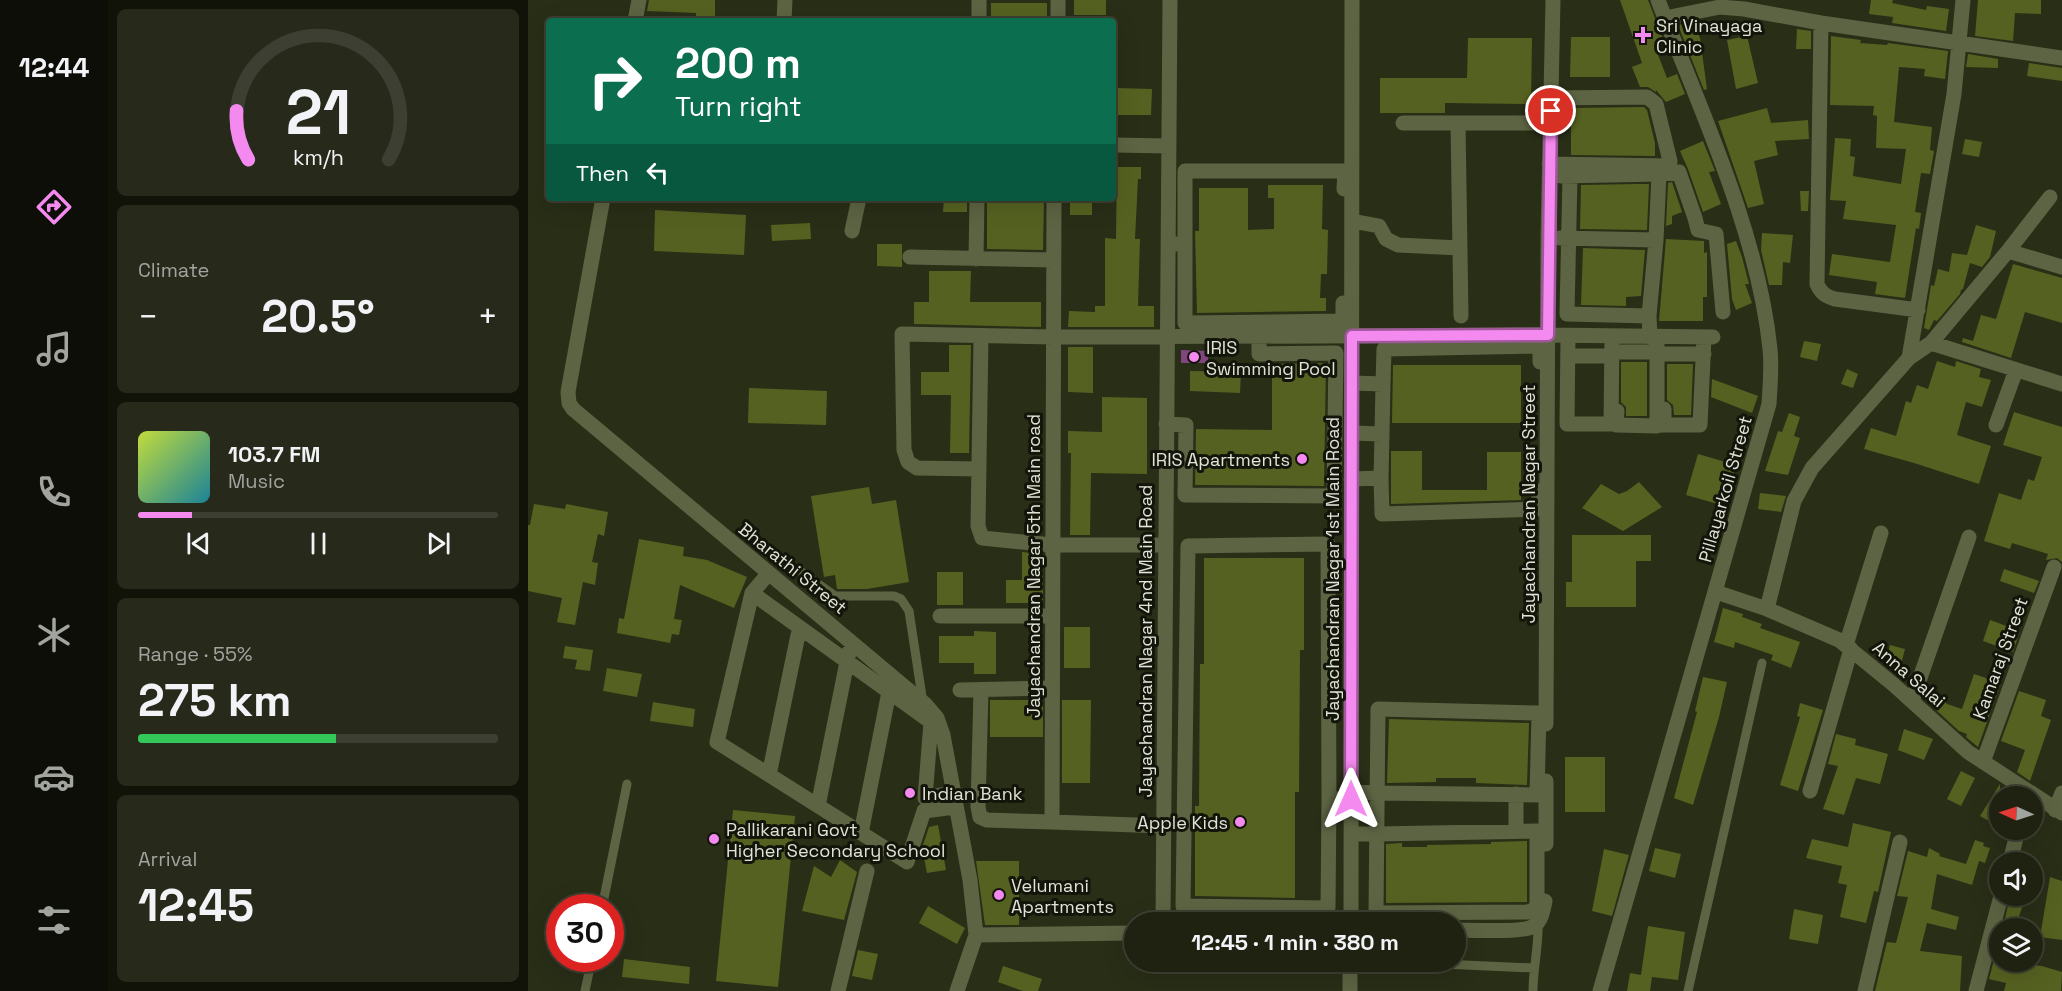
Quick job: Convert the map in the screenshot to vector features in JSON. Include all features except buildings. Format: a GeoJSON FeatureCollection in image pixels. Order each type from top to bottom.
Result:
{"type":"FeatureCollection","features":[{"type":"Feature","properties":{"kind":"street"},"geometry":{"type":"LineString","coordinates":[[636,18],[639,0]]}},
{"type":"Feature","properties":{"kind":"street"},"geometry":{"type":"LineString","coordinates":[[784,18],[785,0]]}},
{"type":"Feature","properties":{"kind":"street"},"geometry":{"type":"LineString","coordinates":[[979,0],[979,18]]}},
{"type":"Feature","properties":{"kind":"street"},"geometry":{"type":"LineString","coordinates":[[1058,0],[1058,18]]}},
{"type":"Feature","properties":{"kind":"street","name":"Jayachandran Nagar 4nd Main Road"},"geometry":{"type":"LineString","coordinates":[[1163,912],[1170,0]]}},
{"type":"Feature","properties":{"kind":"street","name":"Jayachandran Nagar 1st Main Road"},"geometry":{"type":"LineString","coordinates":[[1351,912],[1352,0]]}},
{"type":"Feature","properties":{"kind":"street","name":"Jayachandran Nagar Street"},"geometry":{"type":"LineString","coordinates":[[1538,922],[1543,913],[1545,900],[1548,237],[1553,0]]}},
{"type":"Feature","properties":{"kind":"street","name":"Pillayarkoil Street"},"geometry":{"type":"LineString","coordinates":[[1600,991],[1769,404],[1771,351],[1761,288],[1730,186],[1658,0]]}},
{"type":"Feature","properties":{"kind":"street"},"geometry":{"type":"LineString","coordinates":[[1909,358],[1954,94],[1963,0]]}},
{"type":"Feature","properties":{"kind":"street"},"geometry":{"type":"LineString","coordinates":[[1665,18],[1720,7],[1744,9],[1821,23],[2062,58]]}},
{"type":"Feature","properties":{"kind":"street"},"geometry":{"type":"LineString","coordinates":[[1821,23],[1817,284],[1820,291],[1835,299],[1918,309]]}},
{"type":"Feature","properties":{"kind":"street"},"geometry":{"type":"LineString","coordinates":[[1549,170],[1669,166],[1670,161],[1656,104],[1647,97],[1551,98]]}},
{"type":"Feature","properties":{"kind":"street"},"geometry":{"type":"LineString","coordinates":[[1403,123],[1551,123]]}},
{"type":"Feature","properties":{"kind":"street"},"geometry":{"type":"LineString","coordinates":[[1458,123],[1461,316]]}},
{"type":"Feature","properties":{"kind":"street"},"geometry":{"type":"LineString","coordinates":[[1116,145],[1169,146]]}},
{"type":"Feature","properties":{"kind":"street"},"geometry":{"type":"LineString","coordinates":[[1549,170],[1570,176],[1679,172],[1698,230],[1716,234],[1723,312]]}},
{"type":"Feature","properties":{"kind":"street"},"geometry":{"type":"LineString","coordinates":[[1185,171],[1345,171],[1343,321],[1185,323],[1185,244],[1185,171]]}},
{"type":"Feature","properties":{"kind":"street"},"geometry":{"type":"LineString","coordinates":[[1569,356],[1615,354],[1659,343],[1708,337],[1704,354],[1700,425],[1664,425],[1659,343],[1649,316],[1659,174]]}},
{"type":"Feature","properties":{"kind":"street"},"geometry":{"type":"LineString","coordinates":[[1570,176],[1567,314],[1649,316]]}},
{"type":"Feature","properties":{"kind":"street"},"geometry":{"type":"LineString","coordinates":[[1767,609],[1794,501],[1812,468],[1909,358],[1931,343],[2050,197]]}},
{"type":"Feature","properties":{"kind":"street","name":"Bharathi Street"},"geometry":{"type":"LineString","coordinates":[[602,201],[568,392],[569,404],[768,574],[850,640],[923,703],[937,718],[943,735],[970,880],[976,935],[957,991]]}},
{"type":"Feature","properties":{"kind":"street"},"geometry":{"type":"LineString","coordinates":[[852,231],[858,201]]}},
{"type":"Feature","properties":{"kind":"street"},"geometry":{"type":"LineString","coordinates":[[976,259],[978,201]]}},
{"type":"Feature","properties":{"kind":"street","name":"Jayachandran Nagar 5th Main road"},"geometry":{"type":"LineString","coordinates":[[1052,822],[1054,201]]}},
{"type":"Feature","properties":{"kind":"street"},"geometry":{"type":"LineString","coordinates":[[1352,221],[1379,226],[1386,239],[1398,245],[1460,248]]}},
{"type":"Feature","properties":{"kind":"street"},"geometry":{"type":"LineString","coordinates":[[1548,237],[1656,240]]}},
{"type":"Feature","properties":{"kind":"street"},"geometry":{"type":"LineString","coordinates":[[1168,244],[1185,244]]}},
{"type":"Feature","properties":{"kind":"street"},"geometry":{"type":"LineString","coordinates":[[2008,250],[2062,267]]}},
{"type":"Feature","properties":{"kind":"street"},"geometry":{"type":"LineString","coordinates":[[910,257],[1054,260]]}},
{"type":"Feature","properties":{"kind":"street"},"geometry":{"type":"LineString","coordinates":[[979,469],[917,468],[908,462],[904,450],[902,334],[1054,338],[1615,336],[1659,343],[1704,354]]}},
{"type":"Feature","properties":{"kind":"street"},"geometry":{"type":"LineString","coordinates":[[1568,336],[1567,424],[1611,424],[1615,354]]}},
{"type":"Feature","properties":{"kind":"street"},"geometry":{"type":"LineString","coordinates":[[1615,336],[1616,425],[1656,426],[1659,343]]}},
{"type":"Feature","properties":{"kind":"street"},"geometry":{"type":"LineString","coordinates":[[981,337],[978,526],[982,538],[1052,545],[1166,545]]}},
{"type":"Feature","properties":{"kind":"street"},"geometry":{"type":"LineString","coordinates":[[1166,424],[1186,425],[1185,495],[1334,496],[1336,353],[1259,354],[1259,337]]}},
{"type":"Feature","properties":{"kind":"street"},"geometry":{"type":"LineString","coordinates":[[1931,343],[2062,384]]}},
{"type":"Feature","properties":{"kind":"street"},"geometry":{"type":"LineString","coordinates":[[1540,346],[1539,509],[1382,514],[1383,384],[1384,349],[1540,346]]}},
{"type":"Feature","properties":{"kind":"street"},"geometry":{"type":"LineString","coordinates":[[1996,425],[2016,370]]}},
{"type":"Feature","properties":{"kind":"street"},"geometry":{"type":"LineString","coordinates":[[1353,383],[1383,384]]}},
{"type":"Feature","properties":{"kind":"street"},"geometry":{"type":"LineString","coordinates":[[1352,433],[1383,434]]}},
{"type":"Feature","properties":{"kind":"street"},"geometry":{"type":"LineString","coordinates":[[1351,479],[1382,478]]}},
{"type":"Feature","properties":{"kind":"street"},"geometry":{"type":"LineString","coordinates":[[1810,791],[1881,532]]}},
{"type":"Feature","properties":{"kind":"street"},"geometry":{"type":"LineString","coordinates":[[1912,701],[1969,537]]}},
{"type":"Feature","properties":{"kind":"street"},"geometry":{"type":"LineString","coordinates":[[1329,544],[1329,799],[1328,908],[1183,906],[1188,546],[1329,544]]}},
{"type":"Feature","properties":{"kind":"street","name":"Kamaraj Street"},"geometry":{"type":"LineString","coordinates":[[1983,762],[2054,567]]}},
{"type":"Feature","properties":{"kind":"street"},"geometry":{"type":"LineString","coordinates":[[752,593],[931,722],[924,804],[907,862],[717,741],[752,593],[768,574]]}},
{"type":"Feature","properties":{"kind":"street","name":"Anna Salai"},"geometry":{"type":"LineString","coordinates":[[1716,592],[1808,625],[1849,647],[1968,752],[2017,786]]}},
{"type":"Feature","properties":{"kind":"street"},"geometry":{"type":"LineString","coordinates":[[940,616],[1052,615]]}},
{"type":"Feature","properties":{"kind":"street"},"geometry":{"type":"LineString","coordinates":[[769,775],[798,635]]}},
{"type":"Feature","properties":{"kind":"street"},"geometry":{"type":"LineString","coordinates":[[818,806],[850,640]]}},
{"type":"Feature","properties":{"kind":"street"},"geometry":{"type":"LineString","coordinates":[[1329,648],[1351,647]]}},
{"type":"Feature","properties":{"kind":"street"},"geometry":{"type":"LineString","coordinates":[[960,690],[1052,688]]}},
{"type":"Feature","properties":{"kind":"street"},"geometry":{"type":"LineString","coordinates":[[981,690],[978,807],[980,817],[987,820],[1163,826]]}},
{"type":"Feature","properties":{"kind":"street"},"geometry":{"type":"LineString","coordinates":[[861,833],[890,692]]}},
{"type":"Feature","properties":{"kind":"street"},"geometry":{"type":"LineString","coordinates":[[1329,799],[1377,793],[1537,795],[1539,713],[1378,709],[1377,793],[1377,834],[1376,914],[1533,911],[1537,905],[1537,831],[1377,834],[1351,834]]}},
{"type":"Feature","properties":{"kind":"street"},"geometry":{"type":"LineString","coordinates":[[2059,811],[2062,793]]}},
{"type":"Feature","properties":{"kind":"street"},"geometry":{"type":"LineString","coordinates":[[1516,794],[1516,831]]}},
{"type":"Feature","properties":{"kind":"street"},"geometry":{"type":"LineString","coordinates":[[924,804],[954,800]]}},
{"type":"Feature","properties":{"kind":"street","name":"Anna Salai"},"geometry":{"type":"LineString","coordinates":[[2043,802],[2059,811]]}},
{"type":"Feature","properties":{"kind":"street"},"geometry":{"type":"LineString","coordinates":[[1865,991],[1900,842]]}},
{"type":"Feature","properties":{"kind":"street"},"geometry":{"type":"LineString","coordinates":[[838,991],[867,871]]}},
{"type":"Feature","properties":{"kind":"street"},"geometry":{"type":"LineString","coordinates":[[1976,991],[1998,906]]}},
{"type":"Feature","properties":{"kind":"street"},"geometry":{"type":"LineString","coordinates":[[1466,930],[1527,930],[1538,922]]}},
{"type":"Feature","properties":{"kind":"street"},"geometry":{"type":"LineString","coordinates":[[976,935],[1124,933]]}},
{"type":"Feature","properties":{"kind":"street"},"geometry":{"type":"LineString","coordinates":[[1350,972],[1350,991]]}},
{"type":"Feature","properties":{"kind":"lane"},"geometry":{"type":"LineString","coordinates":[[800,571],[835,596],[894,596],[901,599],[909,611],[923,703]]}},
{"type":"Feature","properties":{"kind":"lane"},"geometry":{"type":"LineString","coordinates":[[1688,991],[1762,663]]}},
{"type":"Feature","properties":{"kind":"lane"},"geometry":{"type":"LineString","coordinates":[[605,894],[627,784]]}},
{"type":"Feature","properties":{"kind":"lane"},"geometry":{"type":"LineString","coordinates":[[1533,991],[1534,968],[1539,944],[1538,922]]}},
{"type":"Feature","properties":{"kind":"lane"},"geometry":{"type":"LineString","coordinates":[[1466,965],[1534,968]]}},
{"type":"Feature","properties":{"kind":"lane"},"geometry":{"type":"LineString","coordinates":[[585,991],[589,972]]}},
{"type":"Feature","properties":{"kind":"shaded area","name":"IRIS Swimming Pool"},"geometry":{"type":"Polygon","coordinates":[[[1181,350],[1208,351],[1208,363],[1181,363],[1181,350]]]}},
{"type":"Feature","properties":{"kind":"place","name":"Sri Vinayaga Clinic"},"geometry":{"type":"Point","coordinates":[1643,35]}},
{"type":"Feature","properties":{"kind":"place","name":"IRIS Swimming Pool"},"geometry":{"type":"Point","coordinates":[1194,357]}},
{"type":"Feature","properties":{"kind":"place","name":"IRIS Apartments"},"geometry":{"type":"Point","coordinates":[1302,459]}},
{"type":"Feature","properties":{"kind":"place","name":"Indian Bank"},"geometry":{"type":"Point","coordinates":[910,793]}},
{"type":"Feature","properties":{"kind":"place","name":"Apple Kids"},"geometry":{"type":"Point","coordinates":[1240,822]}},
{"type":"Feature","properties":{"kind":"place","name":"Pallikarani Govt Higher Secondary School"},"geometry":{"type":"Point","coordinates":[714,839]}},
{"type":"Feature","properties":{"kind":"place","name":"Velumani Apartments"},"geometry":{"type":"Point","coordinates":[999,895]}},
{"type":"Feature","properties":{"kind":"route"},"geometry":{"type":"LineString","coordinates":[[1351,799],[1352,336],[1548,335],[1551,111]]}}]}
